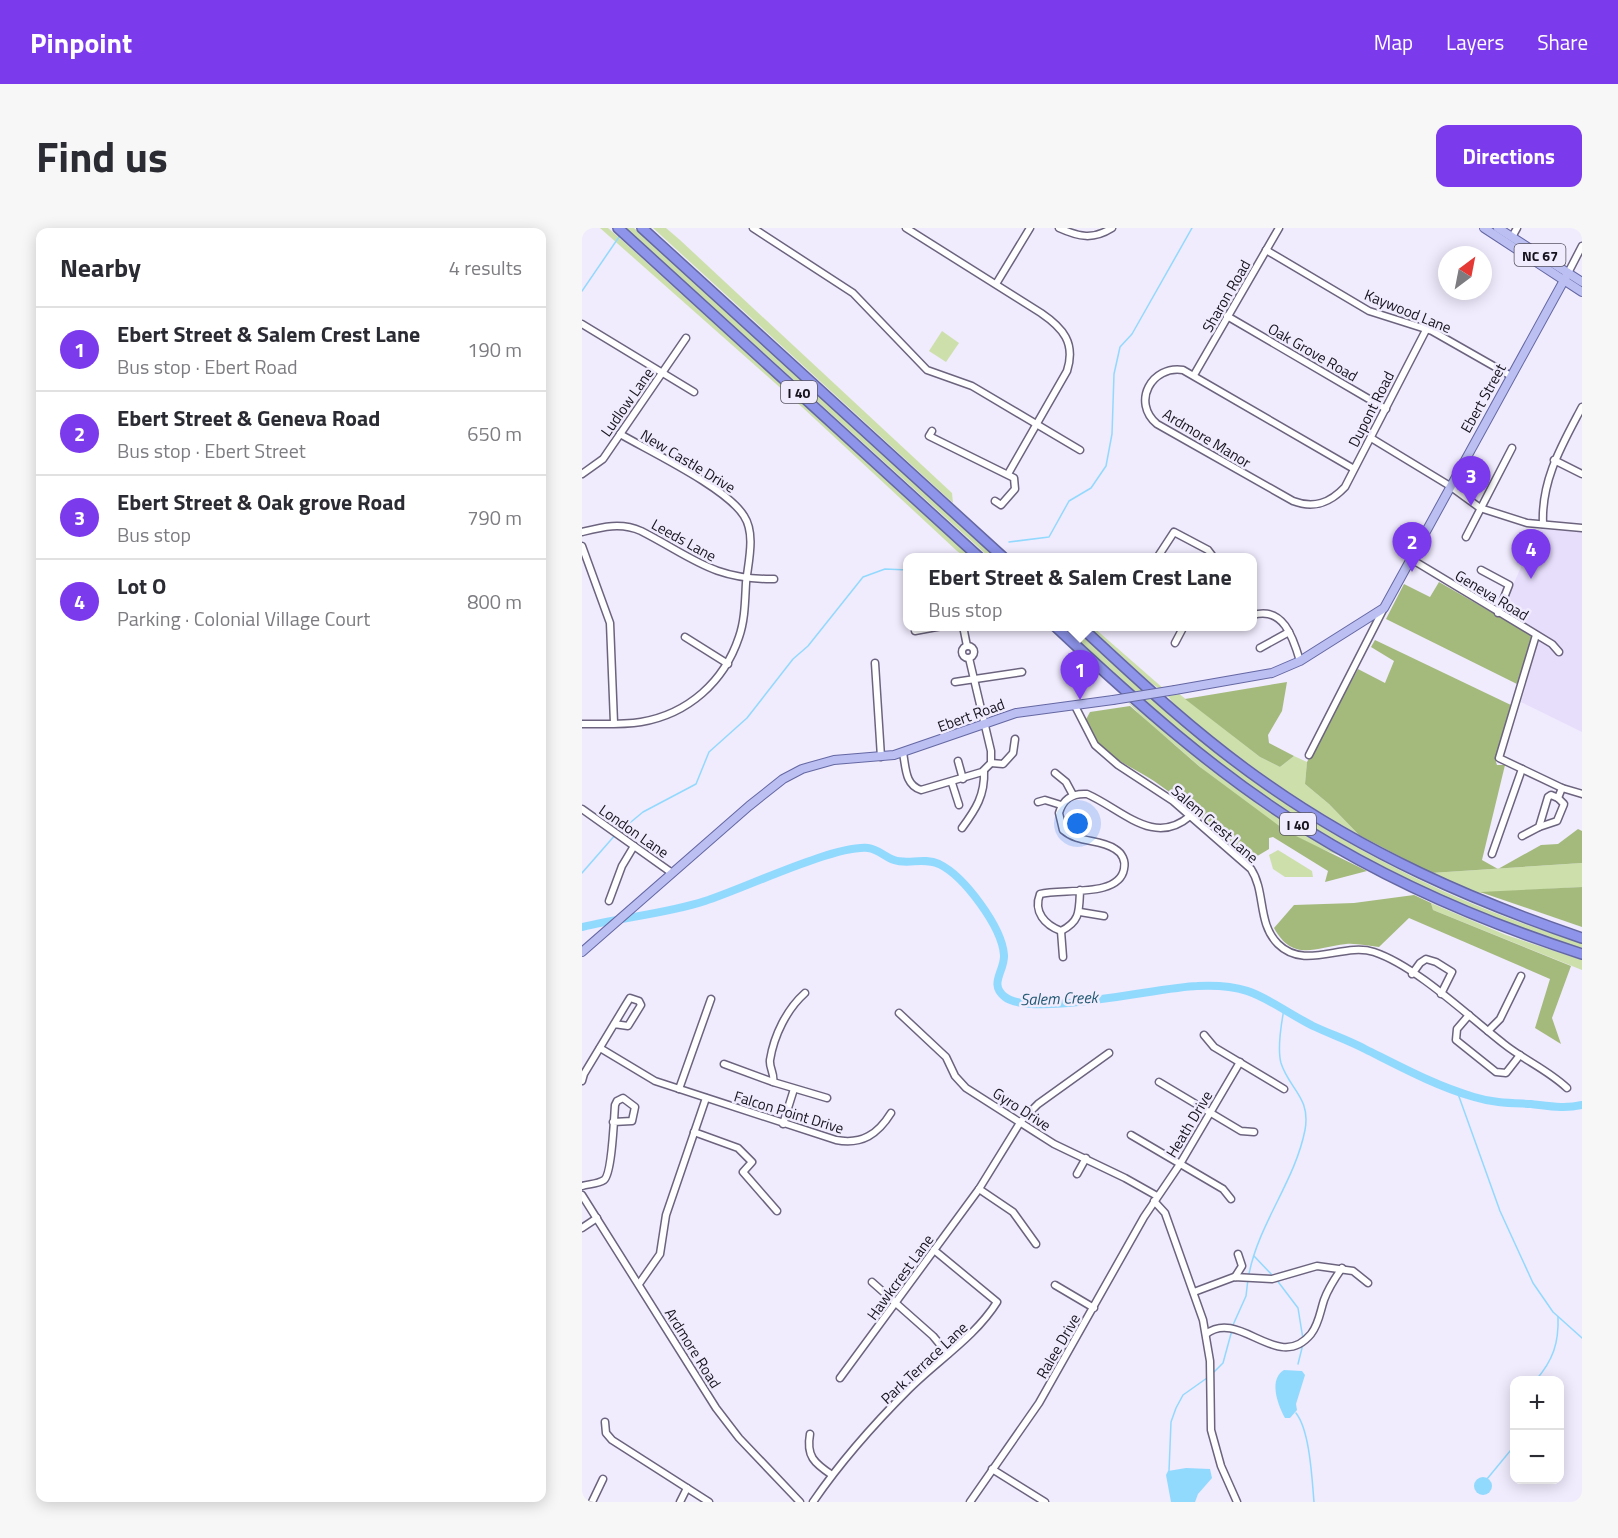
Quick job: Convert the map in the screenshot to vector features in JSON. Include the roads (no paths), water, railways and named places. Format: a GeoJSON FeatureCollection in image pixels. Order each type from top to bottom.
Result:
{"type":"FeatureCollection","features":[{"type":"Feature","properties":{"kind":"highway","name":"I 40"},"geometry":{"type":"LineString","coordinates":[[618,228],[975,553]]}},
{"type":"Feature","properties":{"kind":"highway","name":"I 40"},"geometry":{"type":"LineString","coordinates":[[642,228],[999,553]]}},
{"type":"Feature","properties":{"kind":"highway","name":"I 40"},"geometry":{"type":"LineString","coordinates":[[1058,631],[1123,689],[1207,759],[1310,832],[1378,871],[1449,905],[1521,934],[1582,954]]}},
{"type":"Feature","properties":{"kind":"highway","name":"I 40"},"geometry":{"type":"LineString","coordinates":[[1084,631],[1142,684],[1230,757],[1304,810],[1422,875],[1503,911],[1582,938]]}},
{"type":"Feature","properties":{"kind":"main road","name":"NC 67"},"geometry":{"type":"LineString","coordinates":[[1484,228],[1566,277],[1582,282]]}},
{"type":"Feature","properties":{"kind":"main road","name":"NC 67"},"geometry":{"type":"LineString","coordinates":[[1498,228],[1566,277],[1582,292]]}},
{"type":"Feature","properties":{"kind":"main road","name":"Ebert Street"},"geometry":{"type":"LineString","coordinates":[[1384,608],[1566,277]]}},
{"type":"Feature","properties":{"kind":"main road","name":"Ebert Road"},"geometry":{"type":"LineString","coordinates":[[582,952],[749,806],[791,774],[827,761],[903,753],[1016,713],[1243,680],[1272,673],[1300,661],[1384,608]]}},
{"type":"Feature","properties":{"kind":"street"},"geometry":{"type":"LineString","coordinates":[[753,228],[853,293],[927,370],[972,386],[1080,450]]}},
{"type":"Feature","properties":{"kind":"street"},"geometry":{"type":"LineString","coordinates":[[906,228],[1055,323],[1068,338],[1070,351],[1067,371],[1008,474]]}},
{"type":"Feature","properties":{"kind":"street"},"geometry":{"type":"LineString","coordinates":[[996,284],[1030,228]]}},
{"type":"Feature","properties":{"kind":"street"},"geometry":{"type":"LineString","coordinates":[[1059,228],[1080,237],[1100,235],[1112,228]]}},
{"type":"Feature","properties":{"kind":"street","name":"Sharon Road"},"geometry":{"type":"LineString","coordinates":[[1194,375],[1279,228]]}},
{"type":"Feature","properties":{"kind":"street"},"geometry":{"type":"LineString","coordinates":[[1512,237],[1517,228]]}},
{"type":"Feature","properties":{"kind":"street","name":"Ebert Street"},"geometry":{"type":"LineString","coordinates":[[1566,277],[1582,246]]}},
{"type":"Feature","properties":{"kind":"street","name":"Kaywood Lane"},"geometry":{"type":"LineString","coordinates":[[1266,250],[1369,311],[1432,331],[1511,376]]}},
{"type":"Feature","properties":{"kind":"street","name":"Oak Grove Road"},"geometry":{"type":"LineString","coordinates":[[1227,316],[1386,409]]}},
{"type":"Feature","properties":{"kind":"street"},"geometry":{"type":"LineString","coordinates":[[582,324],[694,392]]}},
{"type":"Feature","properties":{"kind":"street","name":"Dupont Road"},"geometry":{"type":"LineString","coordinates":[[1335,497],[1345,487],[1426,330]]}},
{"type":"Feature","properties":{"kind":"street","name":"Ludlow Lane"},"geometry":{"type":"LineString","coordinates":[[582,474],[603,459],[686,338]]}},
{"type":"Feature","properties":{"kind":"street","name":"Ardmore Manor"},"geometry":{"type":"LineString","coordinates":[[1335,497],[1314,505],[1293,501],[1227,466],[1154,421],[1147,409],[1145,398],[1154,378],[1173,370],[1194,375],[1354,469]]}},
{"type":"Feature","properties":{"kind":"street"},"geometry":{"type":"LineString","coordinates":[[1543,524],[1542,504],[1546,483],[1554,460],[1582,407]]}},
{"type":"Feature","properties":{"kind":"street"},"geometry":{"type":"LineString","coordinates":[[932,431],[929,436],[1016,480],[1015,489],[1001,506],[995,501]]}},
{"type":"Feature","properties":{"kind":"street","name":"New Castle Drive"},"geometry":{"type":"LineString","coordinates":[[582,724],[641,722],[680,709],[711,686],[728,664],[740,636],[747,579],[749,527],[741,511],[730,500],[620,434]]}},
{"type":"Feature","properties":{"kind":"street"},"geometry":{"type":"LineString","coordinates":[[1371,438],[1450,486],[1480,508],[1512,520],[1582,528]]}},
{"type":"Feature","properties":{"kind":"street"},"geometry":{"type":"LineString","coordinates":[[1466,537],[1512,448]]}},
{"type":"Feature","properties":{"kind":"street"},"geometry":{"type":"LineString","coordinates":[[1554,460],[1582,474]]}},
{"type":"Feature","properties":{"kind":"street","name":"Leeds Lane"},"geometry":{"type":"LineString","coordinates":[[582,532],[614,526],[636,528],[711,570],[747,579],[774,579]]}},
{"type":"Feature","properties":{"kind":"street"},"geometry":{"type":"LineString","coordinates":[[1160,553],[1174,532],[1210,553]]}},
{"type":"Feature","properties":{"kind":"street"},"geometry":{"type":"LineString","coordinates":[[582,546],[610,623],[614,723]]}},
{"type":"Feature","properties":{"kind":"street","name":"Geneva Road"},"geometry":{"type":"LineString","coordinates":[[1411,559],[1552,644],[1559,652]]}},
{"type":"Feature","properties":{"kind":"street"},"geometry":{"type":"LineString","coordinates":[[1481,570],[1509,585],[1498,613]]}},
{"type":"Feature","properties":{"kind":"street","name":"Ebert Street"},"geometry":{"type":"LineString","coordinates":[[1309,755],[1384,608]]}},
{"type":"Feature","properties":{"kind":"street"},"geometry":{"type":"LineString","coordinates":[[1257,614],[1264,611],[1274,614],[1289,632],[1300,661]]}},
{"type":"Feature","properties":{"kind":"street"},"geometry":{"type":"LineString","coordinates":[[903,753],[908,780],[913,787],[921,790],[952,783],[984,771],[991,763],[991,751],[969,658],[975,651],[971,646],[967,646],[964,631]]}},
{"type":"Feature","properties":{"kind":"street"},"geometry":{"type":"LineString","coordinates":[[1175,643],[1182,631]]}},
{"type":"Feature","properties":{"kind":"street"},"geometry":{"type":"LineString","coordinates":[[1260,648],[1289,632]]}},
{"type":"Feature","properties":{"kind":"street"},"geometry":{"type":"LineString","coordinates":[[1536,635],[1499,758],[1562,788],[1582,794]]}},
{"type":"Feature","properties":{"kind":"street"},"geometry":{"type":"LineString","coordinates":[[685,637],[728,664]]}},
{"type":"Feature","properties":{"kind":"street"},"geometry":{"type":"LineString","coordinates":[[875,663],[881,757]]}},
{"type":"Feature","properties":{"kind":"street"},"geometry":{"type":"LineString","coordinates":[[955,682],[1022,672]]}},
{"type":"Feature","properties":{"kind":"street","name":"Salem Crest Lane"},"geometry":{"type":"LineString","coordinates":[[1075,706],[1095,745],[1118,765],[1173,801],[1251,869],[1258,880],[1265,927],[1279,945],[1301,956],[1328,955],[1351,950],[1373,952],[1441,994],[1567,1088]]}},
{"type":"Feature","properties":{"kind":"street"},"geometry":{"type":"LineString","coordinates":[[991,763],[1003,764],[1011,757],[1015,739]]}},
{"type":"Feature","properties":{"kind":"street"},"geometry":{"type":"LineString","coordinates":[[958,761],[963,779]]}},
{"type":"Feature","properties":{"kind":"street"},"geometry":{"type":"LineString","coordinates":[[1492,854],[1522,769]]}},
{"type":"Feature","properties":{"kind":"street"},"geometry":{"type":"LineString","coordinates":[[962,828],[979,806],[984,792],[984,771]]}},
{"type":"Feature","properties":{"kind":"street"},"geometry":{"type":"LineString","coordinates":[[1055,773],[1066,782],[1073,795]]}},
{"type":"Feature","properties":{"kind":"street"},"geometry":{"type":"LineString","coordinates":[[952,783],[958,805]]}},
{"type":"Feature","properties":{"kind":"street"},"geometry":{"type":"LineString","coordinates":[[1558,798],[1562,788]]}},
{"type":"Feature","properties":{"kind":"street"},"geometry":{"type":"LineString","coordinates":[[1061,932],[1045,923],[1040,915],[1038,897],[1047,892],[1110,886],[1121,877],[1125,862],[1116,849],[1098,842],[1077,839],[1063,830],[1059,821],[1062,806],[1073,795],[1087,794],[1159,830],[1173,827],[1190,816]]}},
{"type":"Feature","properties":{"kind":"street"},"geometry":{"type":"LineString","coordinates":[[1522,836],[1557,821],[1564,804],[1558,798],[1551,795],[1548,797],[1539,827]]}},
{"type":"Feature","properties":{"kind":"street"},"geometry":{"type":"LineString","coordinates":[[1038,802],[1045,800],[1062,806]]}},
{"type":"Feature","properties":{"kind":"street","name":"London Lane"},"geometry":{"type":"LineString","coordinates":[[582,811],[672,873]]}},
{"type":"Feature","properties":{"kind":"street"},"geometry":{"type":"LineString","coordinates":[[609,901],[622,866],[634,846]]}},
{"type":"Feature","properties":{"kind":"street"},"geometry":{"type":"LineString","coordinates":[[1061,932],[1076,922],[1080,912],[1080,890]]}},
{"type":"Feature","properties":{"kind":"street"},"geometry":{"type":"LineString","coordinates":[[1080,912],[1104,916]]}},
{"type":"Feature","properties":{"kind":"street"},"geometry":{"type":"LineString","coordinates":[[1061,932],[1063,957]]}},
{"type":"Feature","properties":{"kind":"street"},"geometry":{"type":"LineString","coordinates":[[1412,974],[1426,959],[1450,969],[1452,972],[1441,994]]}},
{"type":"Feature","properties":{"kind":"street"},"geometry":{"type":"LineString","coordinates":[[1488,1031],[1500,1019],[1521,976]]}},
{"type":"Feature","properties":{"kind":"street"},"geometry":{"type":"LineString","coordinates":[[773,1082],[774,1077],[769,1061],[789,1007],[805,993]]}},
{"type":"Feature","properties":{"kind":"street"},"geometry":{"type":"LineString","coordinates":[[582,1081],[600,1048],[614,1024],[630,998],[639,1001],[641,1005],[628,1026],[614,1024]]}},
{"type":"Feature","properties":{"kind":"street"},"geometry":{"type":"LineString","coordinates":[[679,1089],[711,999]]}},
{"type":"Feature","properties":{"kind":"street","name":"Gyro Drive"},"geometry":{"type":"LineString","coordinates":[[899,1013],[945,1057],[955,1076],[966,1088],[1054,1144],[1086,1158],[1155,1199],[1165,1213],[1194,1292],[1206,1334],[1210,1361],[1211,1430],[1221,1466],[1237,1502]]}},
{"type":"Feature","properties":{"kind":"street"},"geometry":{"type":"LineString","coordinates":[[1469,1015],[1457,1029],[1456,1040],[1496,1072],[1506,1072],[1520,1055]]}},
{"type":"Feature","properties":{"kind":"street"},"geometry":{"type":"LineString","coordinates":[[1204,1035],[1214,1047],[1284,1089]]}},
{"type":"Feature","properties":{"kind":"street","name":"Falcon Point Drive"},"geometry":{"type":"LineString","coordinates":[[600,1048],[643,1075],[679,1089],[783,1124],[847,1142],[868,1137],[876,1132],[891,1113]]}},
{"type":"Feature","properties":{"kind":"street","name":"Hawkcrest Lane"},"geometry":{"type":"LineString","coordinates":[[840,1378],[979,1189],[1021,1121],[1038,1104],[1109,1053]]}},
{"type":"Feature","properties":{"kind":"street","name":"Heath Drive"},"geometry":{"type":"LineString","coordinates":[[1155,1199],[1180,1164],[1240,1062]]}},
{"type":"Feature","properties":{"kind":"street"},"geometry":{"type":"LineString","coordinates":[[724,1064],[826,1098]]}},
{"type":"Feature","properties":{"kind":"street"},"geometry":{"type":"LineString","coordinates":[[1159,1082],[1241,1131],[1254,1132]]}},
{"type":"Feature","properties":{"kind":"street"},"geometry":{"type":"LineString","coordinates":[[783,1124],[794,1089]]}},
{"type":"Feature","properties":{"kind":"street"},"geometry":{"type":"LineString","coordinates":[[582,1186],[603,1181],[608,1175],[613,1122],[615,1105],[620,1098],[635,1107],[632,1121],[613,1122]]}},
{"type":"Feature","properties":{"kind":"street"},"geometry":{"type":"LineString","coordinates":[[639,1284],[660,1254],[666,1215],[706,1098]]}},
{"type":"Feature","properties":{"kind":"street"},"geometry":{"type":"LineString","coordinates":[[694,1132],[743,1151],[752,1162],[743,1172],[777,1211]]}},
{"type":"Feature","properties":{"kind":"street"},"geometry":{"type":"LineString","coordinates":[[1131,1135],[1223,1189],[1231,1199]]}},
{"type":"Feature","properties":{"kind":"street"},"geometry":{"type":"LineString","coordinates":[[1077,1174],[1086,1158]]}},
{"type":"Feature","properties":{"kind":"street"},"geometry":{"type":"LineString","coordinates":[[979,1189],[1013,1212],[1036,1244]]}},
{"type":"Feature","properties":{"kind":"street","name":"Ardmore Road"},"geometry":{"type":"LineString","coordinates":[[582,1195],[716,1408],[739,1438],[800,1502]]}},
{"type":"Feature","properties":{"kind":"street","name":"Ralee Drive"},"geometry":{"type":"LineString","coordinates":[[970,1502],[1039,1403],[1155,1199]]}},
{"type":"Feature","properties":{"kind":"street"},"geometry":{"type":"LineString","coordinates":[[582,1228],[597,1218]]}},
{"type":"Feature","properties":{"kind":"street","name":"Park Terrace Lane"},"geometry":{"type":"LineString","coordinates":[[813,1502],[832,1475],[909,1389],[980,1327],[997,1302],[934,1251]]}},
{"type":"Feature","properties":{"kind":"street"},"geometry":{"type":"LineString","coordinates":[[1234,1277],[1242,1266],[1238,1254]]}},
{"type":"Feature","properties":{"kind":"street"},"geometry":{"type":"LineString","coordinates":[[1194,1292],[1234,1277],[1272,1279],[1317,1266],[1342,1268],[1362,1277],[1368,1283]]}},
{"type":"Feature","properties":{"kind":"street"},"geometry":{"type":"LineString","coordinates":[[1206,1334],[1213,1328],[1225,1326],[1279,1348],[1295,1347],[1309,1337],[1318,1324],[1324,1299],[1342,1268]]}},
{"type":"Feature","properties":{"kind":"street"},"geometry":{"type":"LineString","coordinates":[[872,1282],[895,1305],[933,1336],[948,1354]]}},
{"type":"Feature","properties":{"kind":"street"},"geometry":{"type":"LineString","coordinates":[[1055,1285],[1094,1308]]}},
{"type":"Feature","properties":{"kind":"street"},"geometry":{"type":"LineString","coordinates":[[605,1422],[609,1437],[709,1502]]}},
{"type":"Feature","properties":{"kind":"street"},"geometry":{"type":"LineString","coordinates":[[810,1434],[808,1449],[813,1459],[832,1475]]}},
{"type":"Feature","properties":{"kind":"street"},"geometry":{"type":"LineString","coordinates":[[993,1469],[1045,1502]]}},
{"type":"Feature","properties":{"kind":"street"},"geometry":{"type":"LineString","coordinates":[[592,1502],[603,1479]]}},
{"type":"Feature","properties":{"kind":"street"},"geometry":{"type":"LineString","coordinates":[[680,1502],[687,1488]]}},
{"type":"Feature","properties":{"kind":"water"},"geometry":{"type":"Polygon","coordinates":[[[1284,1370],[1302,1371],[1305,1375],[1296,1404],[1297,1410],[1290,1418],[1285,1418],[1275,1386],[1279,1374],[1284,1370]]]}},
{"type":"Feature","properties":{"kind":"water"},"geometry":{"type":"Polygon","coordinates":[[[1186,1468],[1210,1469],[1212,1478],[1198,1494],[1195,1502],[1171,1502],[1166,1475],[1168,1471],[1186,1468]]]}},
{"type":"Feature","properties":{"kind":"water"},"geometry":{"type":"Polygon","coordinates":[[[1483,1477],[1489,1480],[1492,1486],[1489,1492],[1483,1495],[1477,1492],[1474,1486],[1477,1480],[1483,1477]]]}},
{"type":"Feature","properties":{"kind":"waterway"},"geometry":{"type":"LineString","coordinates":[[1009,542],[1049,537],[1069,501],[1091,488],[1106,466],[1112,434],[1114,374],[1120,347],[1132,334],[1192,228]]}},
{"type":"Feature","properties":{"kind":"waterway"},"geometry":{"type":"LineString","coordinates":[[582,291],[621,234]]}},
{"type":"Feature","properties":{"kind":"waterway"},"geometry":{"type":"LineString","coordinates":[[620,831],[643,812],[696,784],[709,752],[747,718],[793,659],[808,646],[863,577],[885,569],[903,570]]}},
{"type":"Feature","properties":{"kind":"waterway"},"geometry":{"type":"LineString","coordinates":[[582,873],[616,834]]}},
{"type":"Feature","properties":{"kind":"waterway","name":"Salem Creek"},"geometry":{"type":"LineString","coordinates":[[582,927],[690,905],[812,860],[834,853],[868,848],[899,861],[927,861],[939,864],[959,879],[989,917],[1002,944],[1004,961],[997,982],[1000,992],[1005,997],[1019,1003],[1068,1003],[1197,986],[1233,987],[1259,996],[1313,1026],[1460,1093],[1502,1102],[1563,1107],[1582,1105]]}},
{"type":"Feature","properties":{"kind":"waterway"},"geometry":{"type":"LineString","coordinates":[[1249,1274],[1254,1255],[1293,1167],[1305,1130],[1305,1109],[1281,1063],[1279,1050],[1284,1009]]}},
{"type":"Feature","properties":{"kind":"waterway"},"geometry":{"type":"LineString","coordinates":[[1457,1091],[1500,1211],[1533,1283],[1553,1312],[1582,1338]]}},
{"type":"Feature","properties":{"kind":"waterway"},"geometry":{"type":"LineString","coordinates":[[1254,1256],[1273,1276]]}},
{"type":"Feature","properties":{"kind":"waterway"},"geometry":{"type":"LineString","coordinates":[[1233,1325],[1246,1296],[1248,1279]]}},
{"type":"Feature","properties":{"kind":"waterway"},"geometry":{"type":"LineString","coordinates":[[1276,1279],[1298,1308],[1303,1339]]}},
{"type":"Feature","properties":{"kind":"waterway"},"geometry":{"type":"LineString","coordinates":[[1539,1376],[1554,1351],[1558,1317]]}},
{"type":"Feature","properties":{"kind":"waterway"},"geometry":{"type":"LineString","coordinates":[[1213,1373],[1223,1363],[1232,1330]]}},
{"type":"Feature","properties":{"kind":"waterway"},"geometry":{"type":"LineString","coordinates":[[1298,1364],[1303,1344]]}},
{"type":"Feature","properties":{"kind":"waterway"},"geometry":{"type":"LineString","coordinates":[[1169,1471],[1171,1422],[1176,1408],[1183,1395],[1207,1378]]}},
{"type":"Feature","properties":{"kind":"waterway"},"geometry":{"type":"LineString","coordinates":[[1296,1413],[1301,1421],[1307,1443],[1314,1502]]}},
{"type":"Feature","properties":{"kind":"waterway"},"geometry":{"type":"LineString","coordinates":[[1487,1479],[1510,1451]]}},
{"type":"Feature","properties":{"kind":"place","name":"Ebert Street & Oak grove Road"},"geometry":{"type":"Point","coordinates":[1471,506]}},
{"type":"Feature","properties":{"kind":"place","name":"Ebert Street & Geneva Road"},"geometry":{"type":"Point","coordinates":[1412,572]}},
{"type":"Feature","properties":{"kind":"place","name":"Lot O"},"geometry":{"type":"Point","coordinates":[1531,579]}},
{"type":"Feature","properties":{"kind":"place","name":"Ebert Street & Salem Crest Lane"},"geometry":{"type":"Point","coordinates":[1080,700]}}]}
